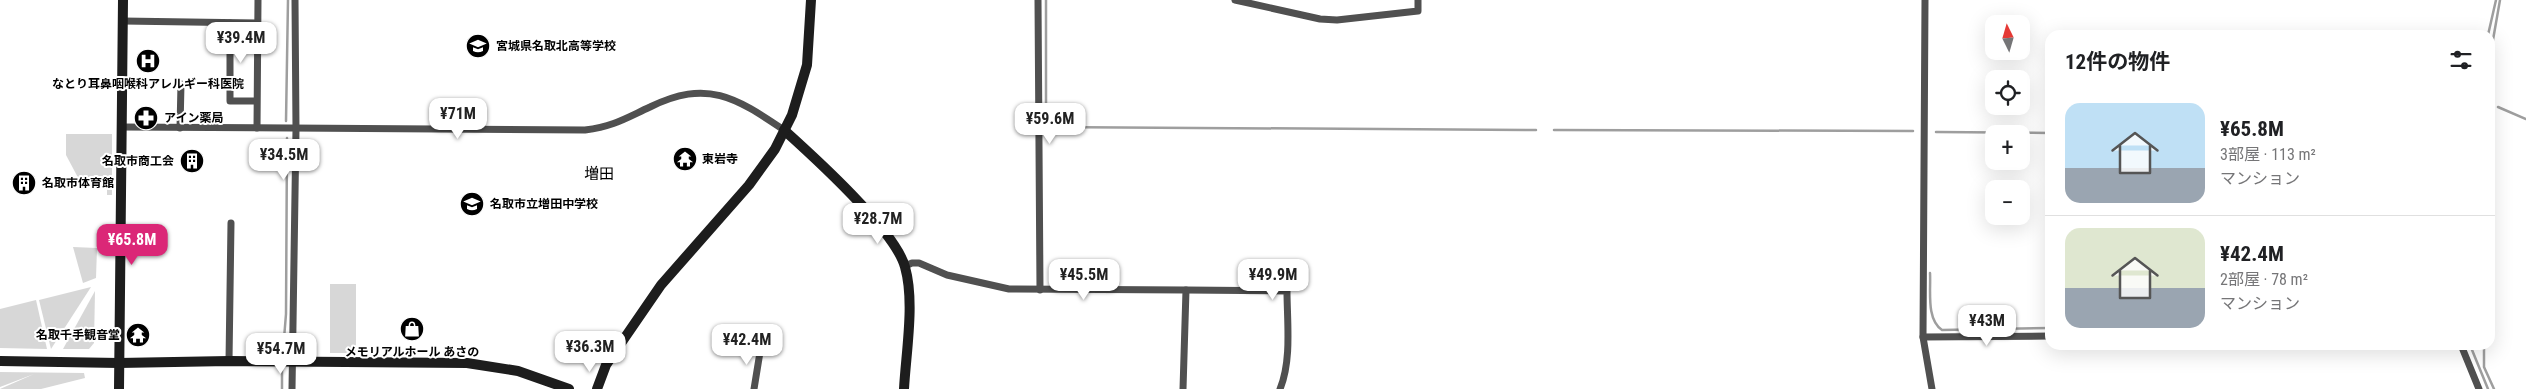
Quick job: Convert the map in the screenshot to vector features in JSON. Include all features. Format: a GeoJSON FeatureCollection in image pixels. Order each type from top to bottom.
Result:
{"type":"FeatureCollection","features":[{"type":"Feature","properties":{"kind":"street"},"geometry":{"type":"LineString","coordinates":[[119,389],[123,0]]}},
{"type":"Feature","properties":{"kind":"street"},"geometry":{"type":"LineString","coordinates":[[257,128],[258,0]]}},
{"type":"Feature","properties":{"kind":"street"},"geometry":{"type":"LineString","coordinates":[[292,389],[296,129],[295,0]]}},
{"type":"Feature","properties":{"kind":"street"},"geometry":{"type":"LineString","coordinates":[[597,389],[606,365],[661,285],[749,185],[775,149],[800,93],[807,65],[811,0]]}},
{"type":"Feature","properties":{"kind":"street"},"geometry":{"type":"LineString","coordinates":[[1038,0],[1040,290]]}},
{"type":"Feature","properties":{"kind":"street"},"geometry":{"type":"LineString","coordinates":[[1235,0],[1320,19],[1337,20],[1418,11],[1418,0]]}},
{"type":"Feature","properties":{"kind":"street"},"geometry":{"type":"LineString","coordinates":[[1926,0],[1923,338],[1932,389]]}},
{"type":"Feature","properties":{"kind":"street"},"geometry":{"type":"LineString","coordinates":[[123,21],[257,23]]}},
{"type":"Feature","properties":{"kind":"street"},"geometry":{"type":"LineString","coordinates":[[230,23],[230,101],[256,101]]}},
{"type":"Feature","properties":{"kind":"street"},"geometry":{"type":"LineString","coordinates":[[180,128],[181,84]]}},
{"type":"Feature","properties":{"kind":"street"},"geometry":{"type":"LineString","coordinates":[[121,127],[585,130],[618,124],[673,97],[687,93],[708,92],[726,97],[752,108],[784,130],[848,191],[895,247],[905,266],[909,294],[904,389]]}},
{"type":"Feature","properties":{"kind":"street"},"geometry":{"type":"LineString","coordinates":[[229,361],[231,223]]}},
{"type":"Feature","properties":{"kind":"street"},"geometry":{"type":"LineString","coordinates":[[905,266],[919,263],[947,275],[978,284],[1009,289],[1287,290],[1287,337],[1283,381],[1280,389]]}},
{"type":"Feature","properties":{"kind":"street"},"geometry":{"type":"LineString","coordinates":[[1183,389],[1186,290]]}},
{"type":"Feature","properties":{"kind":"street"},"geometry":{"type":"LineString","coordinates":[[1923,338],[2045,336]]}},
{"type":"Feature","properties":{"kind":"street"},"geometry":{"type":"LineString","coordinates":[[754,389],[761,346]]}},
{"type":"Feature","properties":{"kind":"street"},"geometry":{"type":"LineString","coordinates":[[2463,350],[2479,389]]}},
{"type":"Feature","properties":{"kind":"street"},"geometry":{"type":"LineString","coordinates":[[0,360],[119,363],[229,361],[467,363],[518,371],[568,389]]}},
{"type":"Feature","properties":{"kind":"shaded area"},"geometry":{"type":"Polygon","coordinates":[[[66,134],[112,134],[112,195],[107,195],[107,187],[83,187],[66,155],[66,134]]]}},
{"type":"Feature","properties":{"kind":"shaded area"},"geometry":{"type":"Polygon","coordinates":[[[73,247],[97,248],[96,278],[83,283],[73,247]]]}},
{"type":"Feature","properties":{"kind":"shaded area"},"geometry":{"type":"Polygon","coordinates":[[[330,284],[356,284],[356,353],[330,353],[330,284]]]}},
{"type":"Feature","properties":{"kind":"shaded area"},"geometry":{"type":"Polygon","coordinates":[[[91,287],[51,349],[39,300],[91,287]]]}},
{"type":"Feature","properties":{"kind":"shaded area"},"geometry":{"type":"Polygon","coordinates":[[[95,291],[94,343],[89,349],[63,349],[95,291]]]}},
{"type":"Feature","properties":{"kind":"shaded area"},"geometry":{"type":"Polygon","coordinates":[[[36,300],[47,349],[0,348],[0,309],[36,300]]]}},
{"type":"Feature","properties":{"kind":"shaded area"},"geometry":{"type":"Polygon","coordinates":[[[0,372],[84,373],[85,378],[41,389],[0,389],[34,374],[0,387],[0,372]]]}},
{"type":"Feature","properties":{"kind":"waterway"},"geometry":{"type":"LineString","coordinates":[[286,121],[288,0]]}},
{"type":"Feature","properties":{"kind":"waterway"},"geometry":{"type":"LineString","coordinates":[[1046,0],[1046,127],[1536,130]]}},
{"type":"Feature","properties":{"kind":"waterway"},"geometry":{"type":"LineString","coordinates":[[2489,30],[2496,0]]}},
{"type":"Feature","properties":{"kind":"waterway"},"geometry":{"type":"LineString","coordinates":[[2495,30],[2500,0]]}},
{"type":"Feature","properties":{"kind":"waterway"},"geometry":{"type":"LineString","coordinates":[[2498,107],[2526,119]]}},
{"type":"Feature","properties":{"kind":"waterway"},"geometry":{"type":"LineString","coordinates":[[1554,130],[1913,131]]}},
{"type":"Feature","properties":{"kind":"waterway"},"geometry":{"type":"LineString","coordinates":[[1936,132],[2045,133]]}},
{"type":"Feature","properties":{"kind":"waterway"},"geometry":{"type":"LineString","coordinates":[[283,351],[286,314],[287,138]]}},
{"type":"Feature","properties":{"kind":"waterway"},"geometry":{"type":"LineString","coordinates":[[1930,273],[1931,312],[1937,325],[1942,330],[2045,328]]}},
{"type":"Feature","properties":{"kind":"waterway"},"geometry":{"type":"LineString","coordinates":[[2472,350],[2488,389]]}},
{"type":"Feature","properties":{"kind":"waterway"},"geometry":{"type":"LineString","coordinates":[[2484,350],[2484,367],[2494,389]]}},
{"type":"Feature","properties":{"kind":"waterway"},"geometry":{"type":"LineString","coordinates":[[282,370],[282,389]]}},
{"type":"Feature","properties":{"kind":"place","name":"宮城県名取北高等学校"},"geometry":{"type":"Point","coordinates":[478,46]}},
{"type":"Feature","properties":{"kind":"place","name":"なとり耳鼻咽喉科アレルギー科医院"},"geometry":{"type":"Point","coordinates":[148,61]}},
{"type":"Feature","properties":{"kind":"place","name":"アイン薬局"},"geometry":{"type":"Point","coordinates":[146,118]}},
{"type":"Feature","properties":{"kind":"place","name":"東岩寺"},"geometry":{"type":"Point","coordinates":[685,159]}},
{"type":"Feature","properties":{"kind":"place","name":"名取市商工会"},"geometry":{"type":"Point","coordinates":[192,161]}},
{"type":"Feature","properties":{"kind":"place","name":"名取市体育館"},"geometry":{"type":"Point","coordinates":[24,183]}},
{"type":"Feature","properties":{"kind":"place","name":"名取市立増田中学校"},"geometry":{"type":"Point","coordinates":[472,204]}},
{"type":"Feature","properties":{"kind":"place","name":"メモリアルホール あさの"},"geometry":{"type":"Point","coordinates":[412,329]}},
{"type":"Feature","properties":{"kind":"place","name":"名取千手観音堂"},"geometry":{"type":"Point","coordinates":[138,335]}},
{"type":"Feature","properties":{"kind":"district","name":"増田"},"geometry":{"type":"Point","coordinates":[599,174]}}]}
